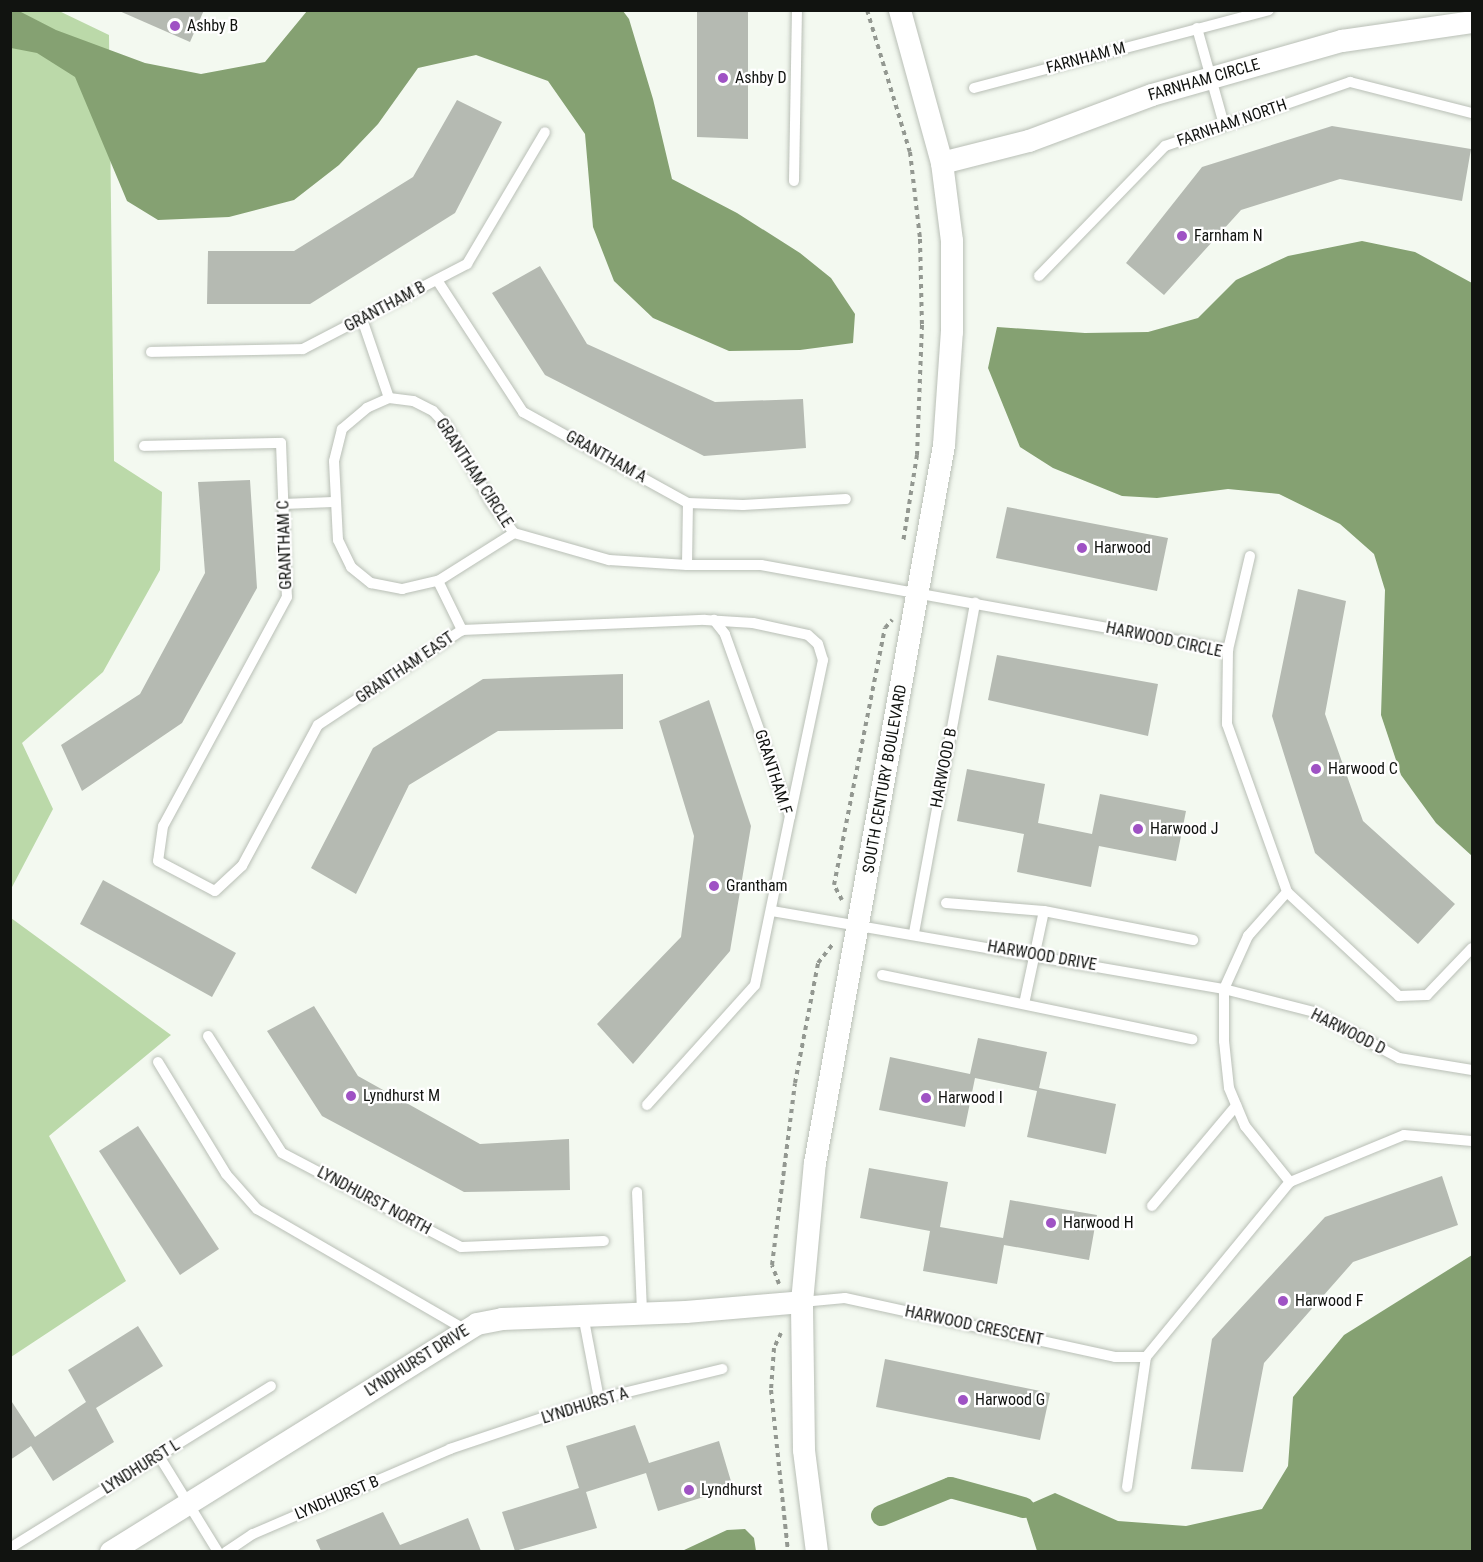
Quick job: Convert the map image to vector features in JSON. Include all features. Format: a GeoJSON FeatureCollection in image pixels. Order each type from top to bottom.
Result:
{"type":"FeatureCollection","features":[{"type":"Feature","properties":{"kind":"street","name":"SOUTH CENTURY BOULEVARD"},"geometry":{"type":"LineString","coordinates":[[817,1551],[804,1450],[802,1302],[815,1163],[944,445],[952,332],[952,241],[942,163],[900,10]]}},
{"type":"Feature","properties":{"kind":"street","name":"FARNHAM CIRCLE"},"geometry":{"type":"LineString","coordinates":[[942,163],[1029,141],[1152,95],[1342,40],[1473,22]]}},
{"type":"Feature","properties":{"kind":"street","name":"LYNDHURST DRIVE"},"geometry":{"type":"LineString","coordinates":[[111,1551],[186,1502],[466,1330],[489,1320],[802,1302]]}},
{"type":"Feature","properties":{"kind":"lane"},"geometry":{"type":"LineString","coordinates":[[794,181],[797,10]]}},
{"type":"Feature","properties":{"kind":"lane","name":"FARNHAM M"},"geometry":{"type":"LineString","coordinates":[[974,88],[1269,10]]}},
{"type":"Feature","properties":{"kind":"lane"},"geometry":{"type":"LineString","coordinates":[[1197,28],[1209,78],[1224,125]]}},
{"type":"Feature","properties":{"kind":"lane","name":"FARNHAM NORTH"},"geometry":{"type":"LineString","coordinates":[[1039,276],[1165,146],[1350,82],[1473,113]]}},
{"type":"Feature","properties":{"kind":"lane","name":"GRANTHAM B"},"geometry":{"type":"LineString","coordinates":[[151,351],[303,350],[467,264],[545,132]]}},
{"type":"Feature","properties":{"kind":"lane","name":"GRANTHAM A"},"geometry":{"type":"LineString","coordinates":[[437,280],[523,412],[688,503],[743,505],[846,499]]}},
{"type":"Feature","properties":{"kind":"lane"},"geometry":{"type":"LineString","coordinates":[[362,319],[389,398]]}},
{"type":"Feature","properties":{"kind":"lane","name":"GRANTHAM CIRCLE"},"geometry":{"type":"LineString","coordinates":[[514,533],[438,581],[402,589],[371,583],[351,567],[338,540],[333,502],[334,461],[342,429],[367,408],[389,398],[413,401],[433,411],[447,426],[491,502],[514,533],[609,560],[687,565],[761,565],[916,592]]}},
{"type":"Feature","properties":{"kind":"lane","name":"GRANTHAM C"},"geometry":{"type":"LineString","coordinates":[[144,446],[281,443],[287,597],[163,826]]}},
{"type":"Feature","properties":{"kind":"lane"},"geometry":{"type":"LineString","coordinates":[[284,504],[333,502]]}},
{"type":"Feature","properties":{"kind":"lane"},"geometry":{"type":"LineString","coordinates":[[687,565],[688,503]]}},
{"type":"Feature","properties":{"kind":"lane"},"geometry":{"type":"LineString","coordinates":[[1228,650],[1250,556]]}},
{"type":"Feature","properties":{"kind":"lane"},"geometry":{"type":"LineString","coordinates":[[438,581],[462,630]]}},
{"type":"Feature","properties":{"kind":"lane","name":"HARWOOD CIRCLE"},"geometry":{"type":"LineString","coordinates":[[916,592],[1228,650],[1227,723],[1287,892]]}},
{"type":"Feature","properties":{"kind":"lane","name":"HARWOOD B"},"geometry":{"type":"LineString","coordinates":[[914,933],[975,603]]}},
{"type":"Feature","properties":{"kind":"lane","name":"GRANTHAM EAST"},"geometry":{"type":"LineString","coordinates":[[163,826],[158,861],[214,891],[242,866],[318,725],[462,630],[714,620],[729,620],[808,635],[818,644],[823,660],[790,816]]}},
{"type":"Feature","properties":{"kind":"lane","name":"GRANTHAM F"},"geometry":{"type":"LineString","coordinates":[[647,1105],[755,985],[790,816],[725,634],[714,620]]}},
{"type":"Feature","properties":{"kind":"lane"},"geometry":{"type":"LineString","coordinates":[[1290,1182],[1245,1126],[1229,1088],[1224,989],[1248,936],[1287,892],[1399,996],[1427,995],[1473,948]]}},
{"type":"Feature","properties":{"kind":"lane"},"geometry":{"type":"LineString","coordinates":[[946,903],[1044,911],[1193,940]]}},
{"type":"Feature","properties":{"kind":"lane","name":"HARWOOD DRIVE"},"geometry":{"type":"LineString","coordinates":[[772,911],[914,933],[1224,989]]}},
{"type":"Feature","properties":{"kind":"lane"},"geometry":{"type":"LineString","coordinates":[[1024,1004],[1044,911]]}},
{"type":"Feature","properties":{"kind":"lane"},"geometry":{"type":"LineString","coordinates":[[882,975],[1192,1039]]}},
{"type":"Feature","properties":{"kind":"lane","name":"HARWOOD D"},"geometry":{"type":"LineString","coordinates":[[1224,989],[1314,1012],[1399,1058],[1473,1070]]}},
{"type":"Feature","properties":{"kind":"lane","name":"LYNDHURST NORTH"},"geometry":{"type":"LineString","coordinates":[[208,1036],[282,1153],[461,1247],[604,1241]]}},
{"type":"Feature","properties":{"kind":"lane"},"geometry":{"type":"LineString","coordinates":[[158,1062],[226,1174],[257,1209],[466,1330]]}},
{"type":"Feature","properties":{"kind":"lane"},"geometry":{"type":"LineString","coordinates":[[1152,1206],[1236,1106]]}},
{"type":"Feature","properties":{"kind":"lane"},"geometry":{"type":"LineString","coordinates":[[1127,1487],[1146,1357],[1290,1182],[1404,1135],[1473,1141]]}},
{"type":"Feature","properties":{"kind":"lane"},"geometry":{"type":"LineString","coordinates":[[637,1192],[642,1313]]}},
{"type":"Feature","properties":{"kind":"lane","name":"HARWOOD CRESCENT"},"geometry":{"type":"LineString","coordinates":[[802,1302],[845,1298],[1115,1356],[1146,1357]]}},
{"type":"Feature","properties":{"kind":"lane"},"geometry":{"type":"LineString","coordinates":[[583,1314],[599,1400]]}},
{"type":"Feature","properties":{"kind":"lane","name":"LYNDHURST A"},"geometry":{"type":"LineString","coordinates":[[450,1449],[599,1400],[722,1369]]}},
{"type":"Feature","properties":{"kind":"lane","name":"LYNDHURST L"},"geometry":{"type":"LineString","coordinates":[[10,1548],[271,1386]]}},
{"type":"Feature","properties":{"kind":"lane","name":"LYNDHURST B"},"geometry":{"type":"LineString","coordinates":[[226,1551],[252,1534],[450,1449]]}},
{"type":"Feature","properties":{"kind":"lane"},"geometry":{"type":"LineString","coordinates":[[159,1456],[218,1551]]}},
{"type":"Feature","properties":{"kind":"path"},"geometry":{"type":"LineString","coordinates":[[867,10],[910,152],[920,239],[922,325],[917,455],[903,546]]}},
{"type":"Feature","properties":{"kind":"path"},"geometry":{"type":"LineString","coordinates":[[843,904],[834,885],[885,628],[896,616]]}},
{"type":"Feature","properties":{"kind":"path"},"geometry":{"type":"LineString","coordinates":[[780,1288],[772,1265],[795,1083],[818,963],[835,941]]}},
{"type":"Feature","properties":{"kind":"path"},"geometry":{"type":"LineString","coordinates":[[783,1330],[774,1348],[771,1390],[788,1551]]}},
{"type":"Feature","properties":{"kind":"shaded area"},"geometry":{"type":"Polygon","coordinates":[[[57,10],[109,35],[114,461],[162,492],[160,570],[103,672],[22,743],[53,809],[11,889],[11,11],[57,10]]]}},
{"type":"Feature","properties":{"kind":"shaded area"},"geometry":{"type":"Polygon","coordinates":[[[10,11],[19,11],[56,30],[145,63],[201,74],[265,62],[307,11],[623,11],[629,19],[653,99],[672,179],[737,213],[800,253],[831,278],[855,314],[853,343],[800,350],[729,351],[653,318],[614,281],[593,227],[585,134],[548,81],[476,55],[418,68],[378,124],[339,165],[294,200],[229,217],[158,220],[127,201],[75,77],[37,53],[11,48],[10,11]]]}},
{"type":"Feature","properties":{"kind":"shaded area"},"geometry":{"type":"Polygon","coordinates":[[[1362,241],[1415,252],[1472,283],[1472,856],[1436,823],[1401,775],[1381,715],[1385,590],[1374,554],[1340,524],[1279,494],[1228,489],[1157,498],[1122,496],[1053,468],[1020,447],[988,368],[997,327],[1085,333],[1148,332],[1198,318],[1236,280],[1288,256],[1362,241]]]}},
{"type":"Feature","properties":{"kind":"shaded area"},"geometry":{"type":"Polygon","coordinates":[[[11,918],[171,1035],[49,1136],[126,1281],[11,1357],[11,918]]]}},
{"type":"Feature","properties":{"kind":"shaded area"},"geometry":{"type":"Polygon","coordinates":[[[1472,1255],[1472,1551],[1037,1551],[1023,1507],[1055,1493],[1118,1521],[1186,1526],[1262,1509],[1288,1466],[1293,1397],[1344,1335],[1472,1255]]]}},
{"type":"Feature","properties":{"kind":"shaded area"},"geometry":{"type":"Polygon","coordinates":[[[745,1529],[754,1538],[756,1551],[682,1551],[727,1530],[745,1529]]]}},
{"type":"Feature","properties":{"kind":"building","name":"Ashby B"},"geometry":{"type":"Polygon","coordinates":[[[117,10],[204,10],[190,42],[117,10]]]}},
{"type":"Feature","properties":{"kind":"building","name":"Ashby D"},"geometry":{"type":"Polygon","coordinates":[[[697,10],[748,10],[748,139],[697,137],[697,10]]]}},
{"type":"Feature","properties":{"kind":"building"},"geometry":{"type":"Polygon","coordinates":[[[457,100],[502,122],[455,213],[310,304],[207,304],[208,251],[294,251],[413,177],[457,100]]]}},
{"type":"Feature","properties":{"kind":"building","name":"Farnham N"},"geometry":{"type":"Polygon","coordinates":[[[1332,126],[1471,149],[1462,201],[1340,179],[1241,210],[1164,295],[1126,263],[1202,167],[1332,126]]]}},
{"type":"Feature","properties":{"kind":"building"},"geometry":{"type":"Polygon","coordinates":[[[540,266],[587,344],[715,402],[803,399],[806,448],[704,456],[545,375],[492,293],[540,266]]]}},
{"type":"Feature","properties":{"kind":"building"},"geometry":{"type":"Polygon","coordinates":[[[250,480],[257,588],[182,723],[82,791],[61,745],[140,694],[205,573],[198,482],[250,480]]]}},
{"type":"Feature","properties":{"kind":"building","name":"Harwood"},"geometry":{"type":"Polygon","coordinates":[[[1007,507],[1168,538],[1157,591],[996,558],[1007,507]]]}},
{"type":"Feature","properties":{"kind":"building","name":"Harwood C"},"geometry":{"type":"Polygon","coordinates":[[[1298,589],[1346,601],[1325,714],[1363,821],[1455,904],[1418,944],[1315,853],[1272,716],[1298,589]]]}},
{"type":"Feature","properties":{"kind":"building"},"geometry":{"type":"Polygon","coordinates":[[[997,655],[1158,684],[1148,736],[988,700],[997,655]]]}},
{"type":"Feature","properties":{"kind":"building"},"geometry":{"type":"Polygon","coordinates":[[[623,674],[623,729],[498,731],[409,785],[356,894],[311,868],[373,748],[483,679],[623,674]]]}},
{"type":"Feature","properties":{"kind":"building","name":"Grantham"},"geometry":{"type":"Polygon","coordinates":[[[709,700],[751,826],[730,951],[633,1064],[597,1024],[681,937],[694,836],[659,721],[709,700]]]}},
{"type":"Feature","properties":{"kind":"building","name":"Harwood J"},"geometry":{"type":"Polygon","coordinates":[[[967,769],[1045,784],[1038,823],[1092,834],[1100,794],[1186,811],[1176,861],[1099,846],[1091,887],[1017,872],[1024,834],[957,821],[967,769]]]}},
{"type":"Feature","properties":{"kind":"building"},"geometry":{"type":"Polygon","coordinates":[[[103,880],[236,953],[212,997],[80,924],[103,880]]]}},
{"type":"Feature","properties":{"kind":"building","name":"Lyndhurst M"},"geometry":{"type":"Polygon","coordinates":[[[314,1006],[358,1076],[480,1144],[569,1139],[570,1190],[464,1192],[322,1116],[267,1031],[314,1006]]]}},
{"type":"Feature","properties":{"kind":"building","name":"Harwood I"},"geometry":{"type":"Polygon","coordinates":[[[978,1038],[1047,1052],[1039,1088],[1116,1104],[1106,1154],[1027,1137],[1037,1091],[975,1078],[965,1127],[879,1110],[890,1057],[970,1074],[978,1038]]]}},
{"type":"Feature","properties":{"kind":"building"},"geometry":{"type":"Polygon","coordinates":[[[138,1126],[219,1249],[180,1275],[99,1151],[138,1126]]]}},
{"type":"Feature","properties":{"kind":"building","name":"Harwood H"},"geometry":{"type":"Polygon","coordinates":[[[869,1168],[948,1182],[940,1227],[1003,1238],[1010,1200],[1097,1215],[1089,1260],[1004,1245],[997,1284],[923,1271],[930,1231],[860,1218],[869,1168]]]}},
{"type":"Feature","properties":{"kind":"building","name":"Harwood F"},"geometry":{"type":"Polygon","coordinates":[[[1442,1176],[1458,1225],[1353,1262],[1264,1363],[1243,1472],[1191,1469],[1212,1339],[1325,1217],[1442,1176]]]}},
{"type":"Feature","properties":{"kind":"building"},"geometry":{"type":"Polygon","coordinates":[[[138,1326],[163,1366],[96,1408],[114,1442],[53,1481],[31,1446],[10,1460],[10,1399],[35,1437],[86,1402],[68,1370],[138,1326]]]}},
{"type":"Feature","properties":{"kind":"building","name":"Harwood G"},"geometry":{"type":"Polygon","coordinates":[[[885,1359],[1050,1393],[1040,1440],[876,1407],[885,1359]]]}},
{"type":"Feature","properties":{"kind":"building","name":"Lyndhurst"},"geometry":{"type":"Polygon","coordinates":[[[635,1425],[649,1463],[719,1441],[733,1488],[658,1511],[646,1473],[586,1492],[597,1528],[515,1551],[502,1512],[579,1488],[566,1446],[635,1425]]]}},
{"type":"Feature","properties":{"kind":"building"},"geometry":{"type":"Polygon","coordinates":[[[383,1512],[400,1545],[468,1518],[481,1551],[321,1551],[316,1540],[383,1512]]]}},
{"type":"Feature","properties":{"kind":"waterway"},"geometry":{"type":"LineString","coordinates":[[881,1515],[950,1487],[1023,1507]]}},
{"type":"Feature","properties":{"kind":"place","name":"Ashby B"},"geometry":{"type":"Point","coordinates":[175,26]}},
{"type":"Feature","properties":{"kind":"place","name":"Ashby D"},"geometry":{"type":"Point","coordinates":[723,78]}},
{"type":"Feature","properties":{"kind":"place","name":"Farnham N"},"geometry":{"type":"Point","coordinates":[1182,236]}},
{"type":"Feature","properties":{"kind":"place","name":"Harwood"},"geometry":{"type":"Point","coordinates":[1082,548]}},
{"type":"Feature","properties":{"kind":"place","name":"Harwood C"},"geometry":{"type":"Point","coordinates":[1316,769]}},
{"type":"Feature","properties":{"kind":"place","name":"Harwood J"},"geometry":{"type":"Point","coordinates":[1138,829]}},
{"type":"Feature","properties":{"kind":"place","name":"Grantham"},"geometry":{"type":"Point","coordinates":[714,886]}},
{"type":"Feature","properties":{"kind":"place","name":"Lyndhurst M"},"geometry":{"type":"Point","coordinates":[351,1096]}},
{"type":"Feature","properties":{"kind":"place","name":"Harwood I"},"geometry":{"type":"Point","coordinates":[926,1098]}},
{"type":"Feature","properties":{"kind":"place","name":"Harwood H"},"geometry":{"type":"Point","coordinates":[1051,1223]}},
{"type":"Feature","properties":{"kind":"place","name":"Harwood F"},"geometry":{"type":"Point","coordinates":[1283,1301]}},
{"type":"Feature","properties":{"kind":"place","name":"Harwood G"},"geometry":{"type":"Point","coordinates":[963,1400]}},
{"type":"Feature","properties":{"kind":"place","name":"Lyndhurst"},"geometry":{"type":"Point","coordinates":[689,1490]}}]}
